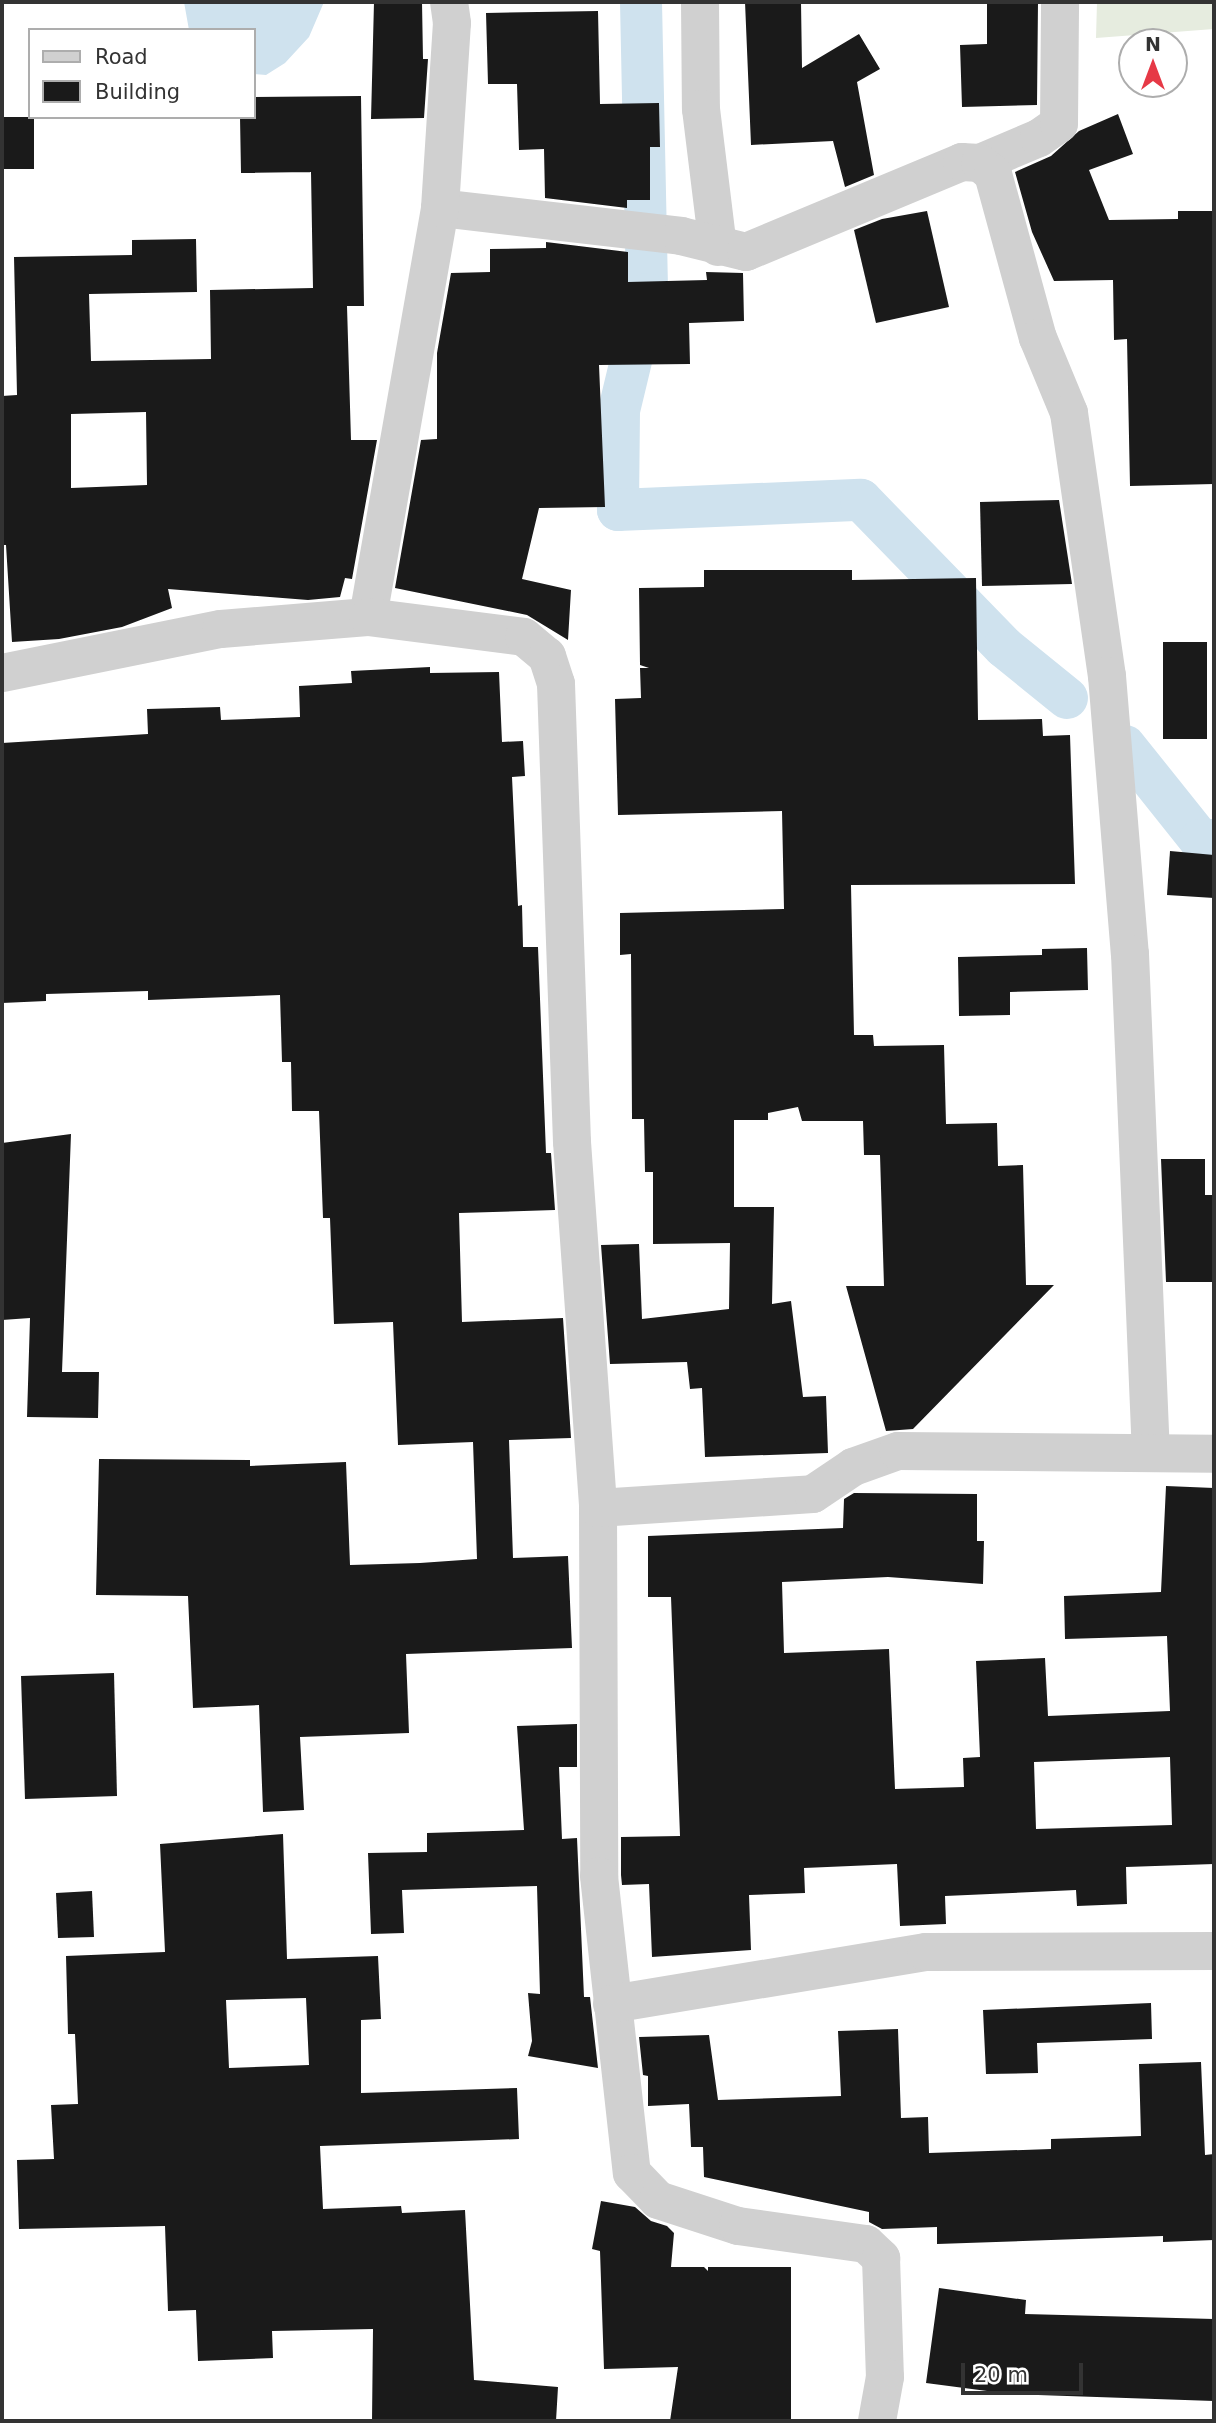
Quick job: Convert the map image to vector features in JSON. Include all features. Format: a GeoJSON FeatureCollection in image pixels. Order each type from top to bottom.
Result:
{"type":"FeatureCollection","features":[{"type":"Feature","properties":{"kind":"street"},"geometry":{"type":"LineString","coordinates":[[368,617],[440,208],[452,23],[449,2]]}},
{"type":"Feature","properties":{"kind":"street"},"geometry":{"type":"LineString","coordinates":[[700,2],[701,109],[718,247]]}},
{"type":"Feature","properties":{"kind":"street"},"geometry":{"type":"LineString","coordinates":[[440,208],[681,236],[746,253],[962,162],[980,163],[1040,138],[1059,124],[1060,2]]}},
{"type":"Feature","properties":{"kind":"street"},"geometry":{"type":"LineString","coordinates":[[980,163],[993,174],[1038,338],[1069,413],[1107,676],[1130,954],[1151,1453]]}},
{"type":"Feature","properties":{"kind":"street"},"geometry":{"type":"LineString","coordinates":[[2,673],[221,629],[368,617],[524,637],[547,656],[556,684],[572,1142],[598,1508],[599,1876],[632,2173],[658,2200],[737,2226],[866,2244],[881,2258],[885,2377],[877,2421]]}},
{"type":"Feature","properties":{"kind":"street"},"geometry":{"type":"LineString","coordinates":[[598,1508],[813,1494],[853,1467],[898,1451],[1214,1454]]}},
{"type":"Feature","properties":{"kind":"street"},"geometry":{"type":"LineString","coordinates":[[612,2004],[926,1952],[1214,1951]]}},
{"type":"Feature","properties":{"kind":"shaded area"},"geometry":{"type":"Polygon","coordinates":[[[1097,2],[1214,2],[1214,29],[1188,31],[1188,28],[1118,28],[1118,36],[1096,38],[1097,2]]]}},
{"type":"Feature","properties":{"kind":"water"},"geometry":{"type":"Polygon","coordinates":[[[184,2],[324,2],[309,37],[285,63],[266,75],[256,74],[256,28],[189,28],[184,2]]]}},
{"type":"Feature","properties":{"kind":"building"},"geometry":{"type":"Polygon","coordinates":[[[374,2],[422,2],[423,59],[428,59],[424,118],[371,119],[374,2]]]}},
{"type":"Feature","properties":{"kind":"building"},"geometry":{"type":"Polygon","coordinates":[[[745,2],[801,2],[802,68],[859,34],[880,69],[857,82],[874,175],[845,187],[833,141],[751,145],[745,2]]]}},
{"type":"Feature","properties":{"kind":"building"},"geometry":{"type":"Polygon","coordinates":[[[987,2],[1038,2],[1037,105],[962,107],[960,45],[987,44],[987,2]]]}},
{"type":"Feature","properties":{"kind":"building"},"geometry":{"type":"Polygon","coordinates":[[[598,11],[600,104],[659,103],[660,147],[650,147],[650,200],[627,200],[627,208],[545,198],[544,149],[519,150],[517,84],[488,84],[486,13],[598,11]]]}},
{"type":"Feature","properties":{"kind":"building"},"geometry":{"type":"Polygon","coordinates":[[[361,96],[364,306],[347,306],[351,440],[377,440],[352,579],[345,578],[340,597],[308,600],[168,589],[172,608],[122,627],[59,639],[12,642],[6,545],[2,545],[2,396],[17,395],[14,257],[132,255],[132,240],[196,239],[197,292],[89,294],[91,361],[211,359],[210,290],[313,288],[311,172],[241,173],[240,119],[256,119],[256,97],[361,96]],[[146,412],[71,414],[71,488],[147,485],[146,412]]]}},
{"type":"Feature","properties":{"kind":"building"},"geometry":{"type":"Polygon","coordinates":[[[1118,114],[1133,154],[1089,170],[1109,220],[1178,219],[1178,211],[1214,211],[1214,484],[1130,486],[1127,339],[1114,340],[1113,280],[1054,281],[1032,232],[1015,172],[1051,156],[1079,131],[1118,114]]]}},
{"type":"Feature","properties":{"kind":"building"},"geometry":{"type":"Polygon","coordinates":[[[2,117],[34,119],[34,169],[2,169],[2,117]]]}},
{"type":"Feature","properties":{"kind":"building"},"geometry":{"type":"Polygon","coordinates":[[[927,211],[949,307],[876,323],[854,230],[882,219],[927,211]]]}},
{"type":"Feature","properties":{"kind":"building"},"geometry":{"type":"Polygon","coordinates":[[[546,242],[628,252],[628,282],[707,280],[706,272],[743,273],[744,321],[689,323],[690,364],[599,365],[605,507],[539,508],[522,579],[571,590],[568,640],[527,615],[395,588],[421,440],[437,439],[437,353],[451,273],[490,272],[490,249],[546,248],[546,242]]]}},
{"type":"Feature","properties":{"kind":"building"},"geometry":{"type":"Polygon","coordinates":[[[1059,500],[1072,584],[982,586],[980,502],[1059,500]]]}},
{"type":"Feature","properties":{"kind":"building"},"geometry":{"type":"Polygon","coordinates":[[[704,570],[852,570],[852,580],[976,578],[978,720],[1042,719],[1043,736],[1070,735],[1075,884],[851,885],[854,1035],[873,1035],[874,1046],[944,1045],[946,1124],[997,1123],[998,1166],[1023,1165],[1026,1285],[1054,1285],[913,1429],[886,1431],[846,1286],[884,1286],[880,1155],[864,1155],[863,1121],[802,1121],[798,1107],[768,1113],[768,1120],[734,1120],[734,1207],[774,1207],[772,1304],[791,1301],[803,1397],[826,1396],[828,1453],[705,1457],[702,1388],[690,1389],[687,1362],[610,1364],[601,1245],[639,1244],[642,1319],[729,1309],[730,1243],[653,1244],[653,1172],[645,1172],[644,1119],[632,1119],[631,954],[620,955],[620,913],[784,909],[782,811],[618,815],[615,699],[641,698],[640,668],[649,668],[640,665],[639,588],[704,587],[704,570]]]}},
{"type":"Feature","properties":{"kind":"building"},"geometry":{"type":"Polygon","coordinates":[[[1163,642],[1207,642],[1207,739],[1163,739],[1163,642]]]}},
{"type":"Feature","properties":{"kind":"building"},"geometry":{"type":"Polygon","coordinates":[[[430,667],[430,673],[499,672],[502,742],[523,741],[525,776],[512,777],[518,906],[522,905],[523,947],[538,947],[546,1153],[551,1153],[555,1210],[459,1213],[462,1322],[563,1318],[571,1438],[509,1440],[513,1558],[568,1556],[572,1648],[406,1654],[409,1733],[300,1737],[304,1810],[263,1812],[259,1705],[193,1708],[188,1596],[96,1595],[99,1459],[250,1460],[250,1466],[346,1462],[350,1565],[420,1563],[477,1559],[473,1442],[398,1445],[393,1322],[334,1324],[330,1218],[323,1218],[319,1111],[292,1111],[291,1062],[282,1062],[280,995],[148,1000],[148,991],[46,994],[46,1001],[2,1003],[2,743],[148,734],[147,709],[220,707],[221,720],[300,717],[299,686],[352,683],[351,671],[430,667]]]}},
{"type":"Feature","properties":{"kind":"building"},"geometry":{"type":"Polygon","coordinates":[[[1170,851],[1214,855],[1214,898],[1167,895],[1170,851]]]}},
{"type":"Feature","properties":{"kind":"building"},"geometry":{"type":"Polygon","coordinates":[[[1087,948],[1088,990],[1010,992],[1010,1015],[959,1016],[958,957],[1042,955],[1042,949],[1087,948]]]}},
{"type":"Feature","properties":{"kind":"building"},"geometry":{"type":"Polygon","coordinates":[[[71,1134],[62,1372],[99,1372],[98,1418],[27,1417],[30,1318],[2,1320],[2,1143],[71,1134]]]}},
{"type":"Feature","properties":{"kind":"building"},"geometry":{"type":"Polygon","coordinates":[[[1161,1159],[1205,1159],[1205,1195],[1214,1195],[1214,1282],[1166,1282],[1161,1159]]]}},
{"type":"Feature","properties":{"kind":"building"},"geometry":{"type":"Polygon","coordinates":[[[1166,1486],[1214,1488],[1214,1864],[1126,1867],[1127,1904],[1077,1906],[1076,1890],[945,1896],[946,1924],[900,1926],[897,1864],[804,1868],[805,1893],[749,1895],[751,1950],[652,1957],[649,1884],[622,1885],[621,1875],[621,1837],[680,1836],[671,1597],[648,1597],[648,1536],[843,1528],[844,1499],[854,1493],[977,1494],[977,1541],[984,1541],[983,1584],[888,1577],[782,1582],[784,1653],[889,1649],[895,1789],[964,1787],[963,1758],[980,1757],[976,1661],[1045,1658],[1048,1716],[1170,1711],[1167,1636],[1065,1639],[1064,1596],[1161,1592],[1166,1486]],[[1170,1757],[1034,1762],[1036,1829],[1172,1825],[1170,1757]]]}},
{"type":"Feature","properties":{"kind":"building"},"geometry":{"type":"Polygon","coordinates":[[[114,1673],[117,1796],[25,1799],[21,1676],[114,1673]]]}},
{"type":"Feature","properties":{"kind":"building"},"geometry":{"type":"Polygon","coordinates":[[[577,1724],[577,1767],[559,1767],[562,1839],[577,1838],[584,1997],[590,1997],[598,2068],[528,2056],[532,2041],[528,1993],[540,1994],[537,1886],[402,1890],[404,1933],[371,1934],[368,1853],[427,1852],[427,1833],[524,1830],[517,1726],[577,1724]]]}},
{"type":"Feature","properties":{"kind":"building"},"geometry":{"type":"Polygon","coordinates":[[[283,1834],[287,1959],[378,1956],[381,2019],[361,2020],[361,2093],[517,2088],[519,2139],[320,2146],[323,2209],[401,2206],[402,2213],[465,2210],[474,2380],[558,2387],[556,2421],[372,2421],[373,2329],[272,2331],[273,2358],[198,2361],[196,2310],[168,2311],[165,2226],[19,2229],[17,2160],[54,2159],[51,2105],[78,2104],[75,2034],[68,2034],[66,1956],[165,1952],[160,1844],[283,1834]],[[306,1998],[226,2000],[229,2068],[309,2065],[306,1998]]]}},
{"type":"Feature","properties":{"kind":"building"},"geometry":{"type":"Polygon","coordinates":[[[92,1891],[94,1937],[58,1938],[56,1893],[92,1891]]]}},
{"type":"Feature","properties":{"kind":"building"},"geometry":{"type":"Polygon","coordinates":[[[1151,2003],[1152,2039],[1037,2043],[1038,2073],[986,2074],[983,2010],[1151,2003]]]}},
{"type":"Feature","properties":{"kind":"building"},"geometry":{"type":"Polygon","coordinates":[[[898,2029],[901,2118],[928,2117],[929,2153],[1051,2149],[1051,2139],[1141,2136],[1139,2064],[1201,2062],[1205,2155],[1214,2154],[1214,2240],[1163,2242],[1163,2236],[937,2244],[937,2227],[882,2229],[869,2222],[869,2212],[704,2177],[703,2147],[691,2147],[689,2104],[648,2106],[648,2076],[643,2075],[639,2037],[709,2035],[718,2100],[841,2096],[838,2031],[898,2029]]]}},
{"type":"Feature","properties":{"kind":"building"},"geometry":{"type":"Polygon","coordinates":[[[601,2201],[635,2207],[651,2221],[667,2226],[674,2233],[671,2267],[704,2267],[708,2271],[708,2267],[791,2267],[791,2421],[670,2421],[678,2367],[604,2369],[600,2251],[592,2249],[601,2201]]]}},
{"type":"Feature","properties":{"kind":"building"},"geometry":{"type":"Polygon","coordinates":[[[939,2288],[1026,2300],[1025,2314],[1214,2319],[1214,2401],[1010,2394],[926,2383],[939,2288]]]}},
{"type":"Feature","properties":{"kind":"waterway"},"geometry":{"type":"LineString","coordinates":[[641,2],[647,294],[619,411],[618,510],[861,500],[1004,647],[1067,698]]}},
{"type":"Feature","properties":{"kind":"waterway"},"geometry":{"type":"LineString","coordinates":[[1125,746],[1200,840],[1214,840]]}}]}
